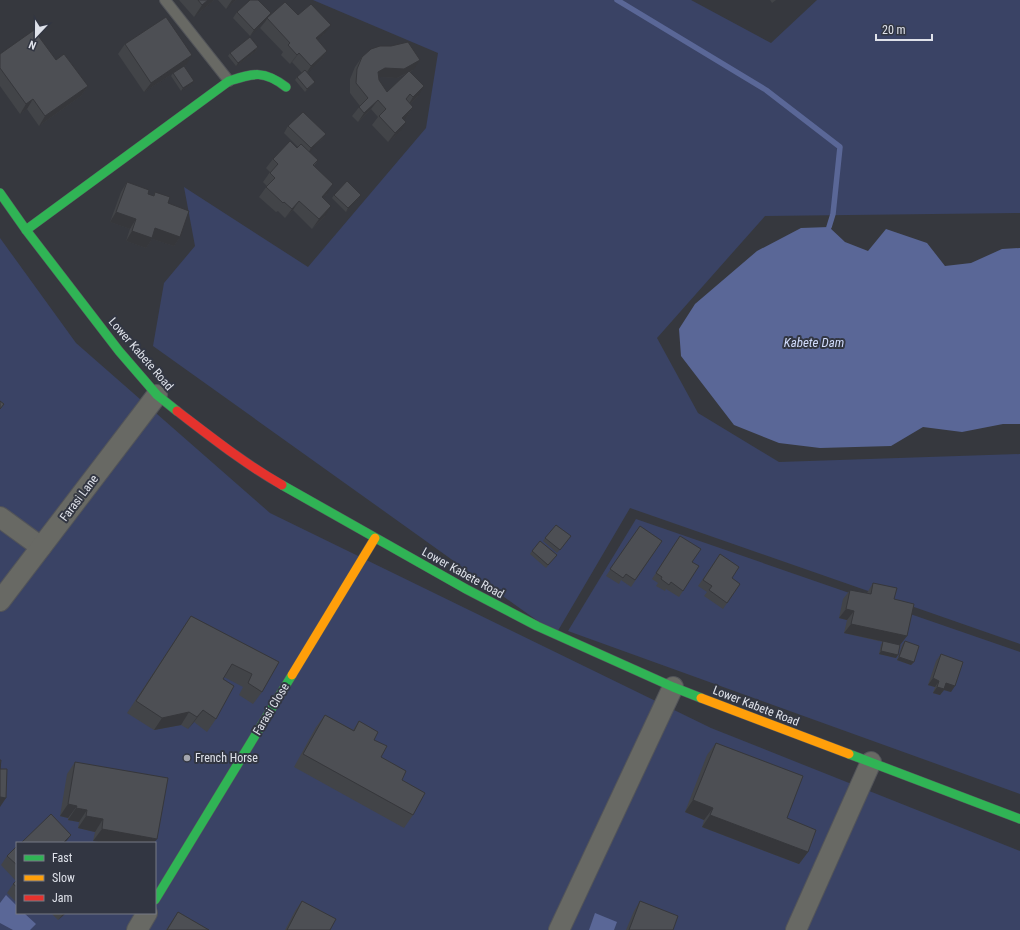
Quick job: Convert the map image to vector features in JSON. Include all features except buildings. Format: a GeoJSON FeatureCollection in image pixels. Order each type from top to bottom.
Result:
{"type":"FeatureCollection","features":[{"type":"Feature","properties":{"kind":"main road"},"geometry":{"type":"LineString","coordinates":[[26,230],[229,81],[254,73],[268,74],[286,87]]}},
{"type":"Feature","properties":{"kind":"main road","name":"Lower Kabete Road"},"geometry":{"type":"LineString","coordinates":[[0,193],[26,230],[119,351],[158,395],[208,435],[263,474],[466,589],[537,626],[673,687],[1020,819]]}},
{"type":"Feature","properties":{"kind":"main road","name":"Farasi Close"},"geometry":{"type":"LineString","coordinates":[[156,898],[375,538]]}},
{"type":"Feature","properties":{"kind":"street","name":"Farasi Lane"},"geometry":{"type":"LineString","coordinates":[[0,601],[158,395]]}},
{"type":"Feature","properties":{"kind":"street"},"geometry":{"type":"LineString","coordinates":[[0,517],[41,547]]}},
{"type":"Feature","properties":{"kind":"street"},"geometry":{"type":"LineString","coordinates":[[559,930],[673,687]]}},
{"type":"Feature","properties":{"kind":"street"},"geometry":{"type":"LineString","coordinates":[[796,930],[871,762]]}},
{"type":"Feature","properties":{"kind":"street"},"geometry":{"type":"LineString","coordinates":[[137,930],[146,914]]}},
{"type":"Feature","properties":{"kind":"lane"},"geometry":{"type":"LineString","coordinates":[[165,0],[229,81]]}},
{"type":"Feature","properties":{"kind":"shaded area"},"geometry":{"type":"Polygon","coordinates":[[[313,0],[691,0],[771,43],[817,0],[1020,0],[1020,213],[765,216],[657,338],[698,413],[779,462],[1020,454],[1020,644],[630,508],[556,634],[153,346],[164,283],[195,246],[184,187],[308,267],[426,128],[438,53],[313,0]]]}},
{"type":"Feature","properties":{"kind":"shaded area"},"geometry":{"type":"Polygon","coordinates":[[[0,238],[76,343],[270,513],[711,728],[1020,851],[1020,930],[0,930],[0,238]]]}},
{"type":"Feature","properties":{"kind":"shaded area"},"geometry":{"type":"Polygon","coordinates":[[[636,519],[1020,652],[1020,794],[568,631],[636,519]]]}},
{"type":"Feature","properties":{"kind":"water","name":"Kabete Dam"},"geometry":{"type":"Polygon","coordinates":[[[829,227],[845,242],[868,251],[886,229],[927,243],[945,266],[971,263],[1002,249],[1020,248],[1020,424],[1003,424],[962,432],[923,427],[891,446],[820,448],[779,443],[734,425],[681,356],[679,329],[695,304],[757,251],[801,228],[829,227]]]}},
{"type":"Feature","properties":{"kind":"water"},"geometry":{"type":"Polygon","coordinates":[[[6,895],[16,905],[16,914],[25,914],[36,924],[30,930],[13,930],[0,923],[0,903],[6,895]]]}},
{"type":"Feature","properties":{"kind":"water"},"geometry":{"type":"Polygon","coordinates":[[[595,913],[617,922],[614,930],[589,930],[595,913]]]}},
{"type":"Feature","properties":{"kind":"waterway"},"geometry":{"type":"LineString","coordinates":[[617,0],[766,90],[840,147],[833,214],[829,227]]}},
{"type":"Feature","properties":{"kind":"traffic: fast"},"geometry":{"type":"LineString","coordinates":[[26,230],[229,81],[245,76],[259,75],[271,78],[286,87]]}},
{"type":"Feature","properties":{"kind":"traffic: fast"},"geometry":{"type":"LineString","coordinates":[[0,193],[26,230],[119,351],[157,395],[177,411]]}},
{"type":"Feature","properties":{"kind":"traffic: fast"},"geometry":{"type":"LineString","coordinates":[[282,485],[466,589],[537,626],[701,698]]}},
{"type":"Feature","properties":{"kind":"traffic: fast"},"geometry":{"type":"LineString","coordinates":[[156,898],[292,675]]}},
{"type":"Feature","properties":{"kind":"traffic: fast"},"geometry":{"type":"LineString","coordinates":[[849,754],[1020,819]]}},
{"type":"Feature","properties":{"kind":"traffic: slow"},"geometry":{"type":"LineString","coordinates":[[292,675],[375,538]]}},
{"type":"Feature","properties":{"kind":"traffic: slow"},"geometry":{"type":"LineString","coordinates":[[701,698],[849,754]]}},
{"type":"Feature","properties":{"kind":"traffic: jam"},"geometry":{"type":"LineString","coordinates":[[177,411],[241,459],[282,485]]}},
{"type":"Feature","properties":{"kind":"place","name":"French Horse"},"geometry":{"type":"Point","coordinates":[187,758]}}]}
